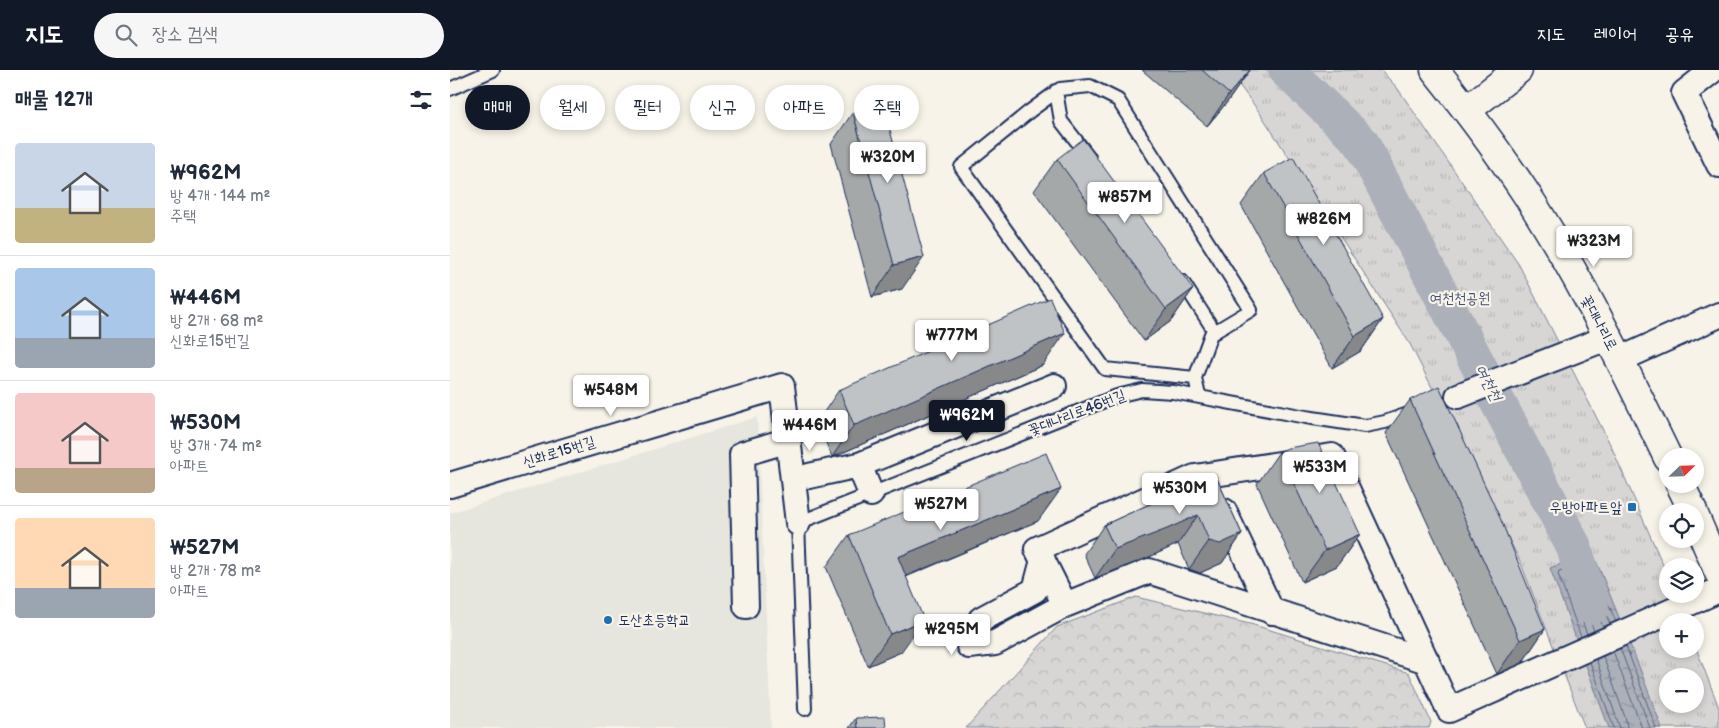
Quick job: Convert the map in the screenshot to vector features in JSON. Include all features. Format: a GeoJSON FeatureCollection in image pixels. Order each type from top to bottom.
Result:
{"type":"FeatureCollection","features":[{"type":"Feature","properties":{"kind":"main road","name":"꽃대나리로"},"geometry":{"type":"LineString","coordinates":[[1435,70],[1467,110],[1527,195],[1565,259],[1663,448]]}},
{"type":"Feature","properties":{"kind":"main road"},"geometry":{"type":"LineString","coordinates":[[1467,110],[1518,70]]}},
{"type":"Feature","properties":{"kind":"main road"},"geometry":{"type":"LineString","coordinates":[[1704,538],[1719,573]]}},
{"type":"Feature","properties":{"kind":"street"},"geometry":{"type":"LineString","coordinates":[[1713,70],[1684,93],[1719,165]]}},
{"type":"Feature","properties":{"kind":"street"},"geometry":{"type":"LineString","coordinates":[[1454,397],[1566,354],[1613,349],[1719,314]]}},
{"type":"Feature","properties":{"kind":"street","name":"신화로15번길"},"geometry":{"type":"LineString","coordinates":[[450,485],[782,386],[789,440]]}},
{"type":"Feature","properties":{"kind":"street"},"geometry":{"type":"LineString","coordinates":[[809,476],[859,465],[1054,386]]}},
{"type":"Feature","properties":{"kind":"street"},"geometry":{"type":"LineString","coordinates":[[746,606],[742,454],[789,440],[798,523]]}},
{"type":"Feature","properties":{"kind":"street"},"geometry":{"type":"LineString","coordinates":[[1065,605],[1037,549],[1195,477],[1332,456],[1449,710],[1535,660],[1680,607],[1719,590]]}},
{"type":"Feature","properties":{"kind":"street"},"geometry":{"type":"LineString","coordinates":[[859,465],[871,494]]}},
{"type":"Feature","properties":{"kind":"street"},"geometry":{"type":"LineString","coordinates":[[1207,475],[1272,612]]}},
{"type":"Feature","properties":{"kind":"street"},"geometry":{"type":"LineString","coordinates":[[1043,560],[1035,590],[981,619],[969,646],[994,643],[1065,605],[1149,572],[1427,661]]}},
{"type":"Feature","properties":{"kind":"lane"},"geometry":{"type":"LineString","coordinates":[[450,89],[493,70]]}},
{"type":"Feature","properties":{"kind":"lane"},"geometry":{"type":"LineString","coordinates":[[1195,378],[1105,369],[961,167],[1060,89],[1090,86],[1118,100],[1251,310],[1211,334],[1195,378],[1199,396]]}},
{"type":"Feature","properties":{"kind":"lane"},"geometry":{"type":"LineString","coordinates":[[1056,91],[1062,121],[1097,168]]}},
{"type":"Feature","properties":{"kind":"lane"},"geometry":{"type":"LineString","coordinates":[[1174,269],[1215,332]]}},
{"type":"Feature","properties":{"kind":"lane","name":"꽃대나리로46번길"},"geometry":{"type":"LineString","coordinates":[[798,523],[1117,396],[1142,390],[1199,396],[1306,417],[1365,426],[1385,422],[1424,408]]}},
{"type":"Feature","properties":{"kind":"lane"},"geometry":{"type":"LineString","coordinates":[[798,523],[805,709]]}},
{"type":"Feature","properties":{"kind":"shaded area","name":"도산초등학교"},"geometry":{"type":"Polygon","coordinates":[[[757,417],[771,728],[450,728],[450,513],[757,417]]]}},
{"type":"Feature","properties":{"kind":"green space","name":"여천천공원"},"geometry":{"type":"Polygon","coordinates":[[[1228,70],[1381,70],[1398,89],[1519,265],[1611,446],[1660,558],[1659,603],[1679,603],[1683,613],[1659,613],[1659,658],[1700,658],[1704,668],[1659,668],[1659,713],[1704,713],[1704,669],[1719,708],[1719,728],[1585,728],[1520,561],[1410,344],[1260,113],[1228,70]]]}},
{"type":"Feature","properties":{"kind":"green space"},"geometry":{"type":"Polygon","coordinates":[[[1136,597],[1254,625],[1409,673],[1431,722],[1429,728],[966,728],[1057,627],[1136,597]]]}},
{"type":"Feature","properties":{"kind":"water"},"geometry":{"type":"Polygon","coordinates":[[[1593,553],[1662,728],[1609,728],[1550,568],[1593,553]]]}},
{"type":"Feature","properties":{"kind":"building"},"geometry":{"type":"Polygon","coordinates":[[[1202,70],[1250,70],[1229,94],[1202,70]]]}},
{"type":"Feature","properties":{"kind":"building"},"geometry":{"type":"Polygon","coordinates":[[[858,130],[890,130],[924,257],[894,265],[858,130]]]}},
{"type":"Feature","properties":{"kind":"building"},"geometry":{"type":"Polygon","coordinates":[[[1083,139],[1193,289],[1166,309],[1057,159],[1083,139]]]}},
{"type":"Feature","properties":{"kind":"building"},"geometry":{"type":"Polygon","coordinates":[[[1293,157],[1383,319],[1355,336],[1264,173],[1293,157]]]}},
{"type":"Feature","properties":{"kind":"building"},"geometry":{"type":"Polygon","coordinates":[[[1050,298],[1065,333],[854,425],[839,390],[1050,298]]]}},
{"type":"Feature","properties":{"kind":"building"},"geometry":{"type":"Polygon","coordinates":[[[1439,386],[1501,520],[1545,629],[1520,640],[1410,400],[1439,386]]]}},
{"type":"Feature","properties":{"kind":"building"},"geometry":{"type":"Polygon","coordinates":[[[1318,443],[1360,534],[1325,550],[1279,452],[1288,448],[1318,443]]]}},
{"type":"Feature","properties":{"kind":"building"},"geometry":{"type":"Polygon","coordinates":[[[1046,453],[1061,489],[898,557],[924,620],[890,634],[849,535],[1046,453]]]}},
{"type":"Feature","properties":{"kind":"building"},"geometry":{"type":"Polygon","coordinates":[[[1215,474],[1242,534],[1220,544],[1209,541],[1198,515],[1115,549],[1104,525],[1215,474]]]}},
{"type":"Feature","properties":{"kind":"building"},"geometry":{"type":"Polygon","coordinates":[[[885,717],[886,728],[857,728],[856,718],[885,717]]]}},
{"type":"Feature","properties":{"kind":"waterway","name":"여천천"},"geometry":{"type":"LineString","coordinates":[[1286,70],[1361,142],[1574,547],[1591,607]]}},
{"type":"Feature","properties":{"kind":"place","name":"우방아파트앞"},"geometry":{"type":"Point","coordinates":[1632,507]}},
{"type":"Feature","properties":{"kind":"place","name":"도산초등학교"},"geometry":{"type":"Point","coordinates":[608,620]}}]}
